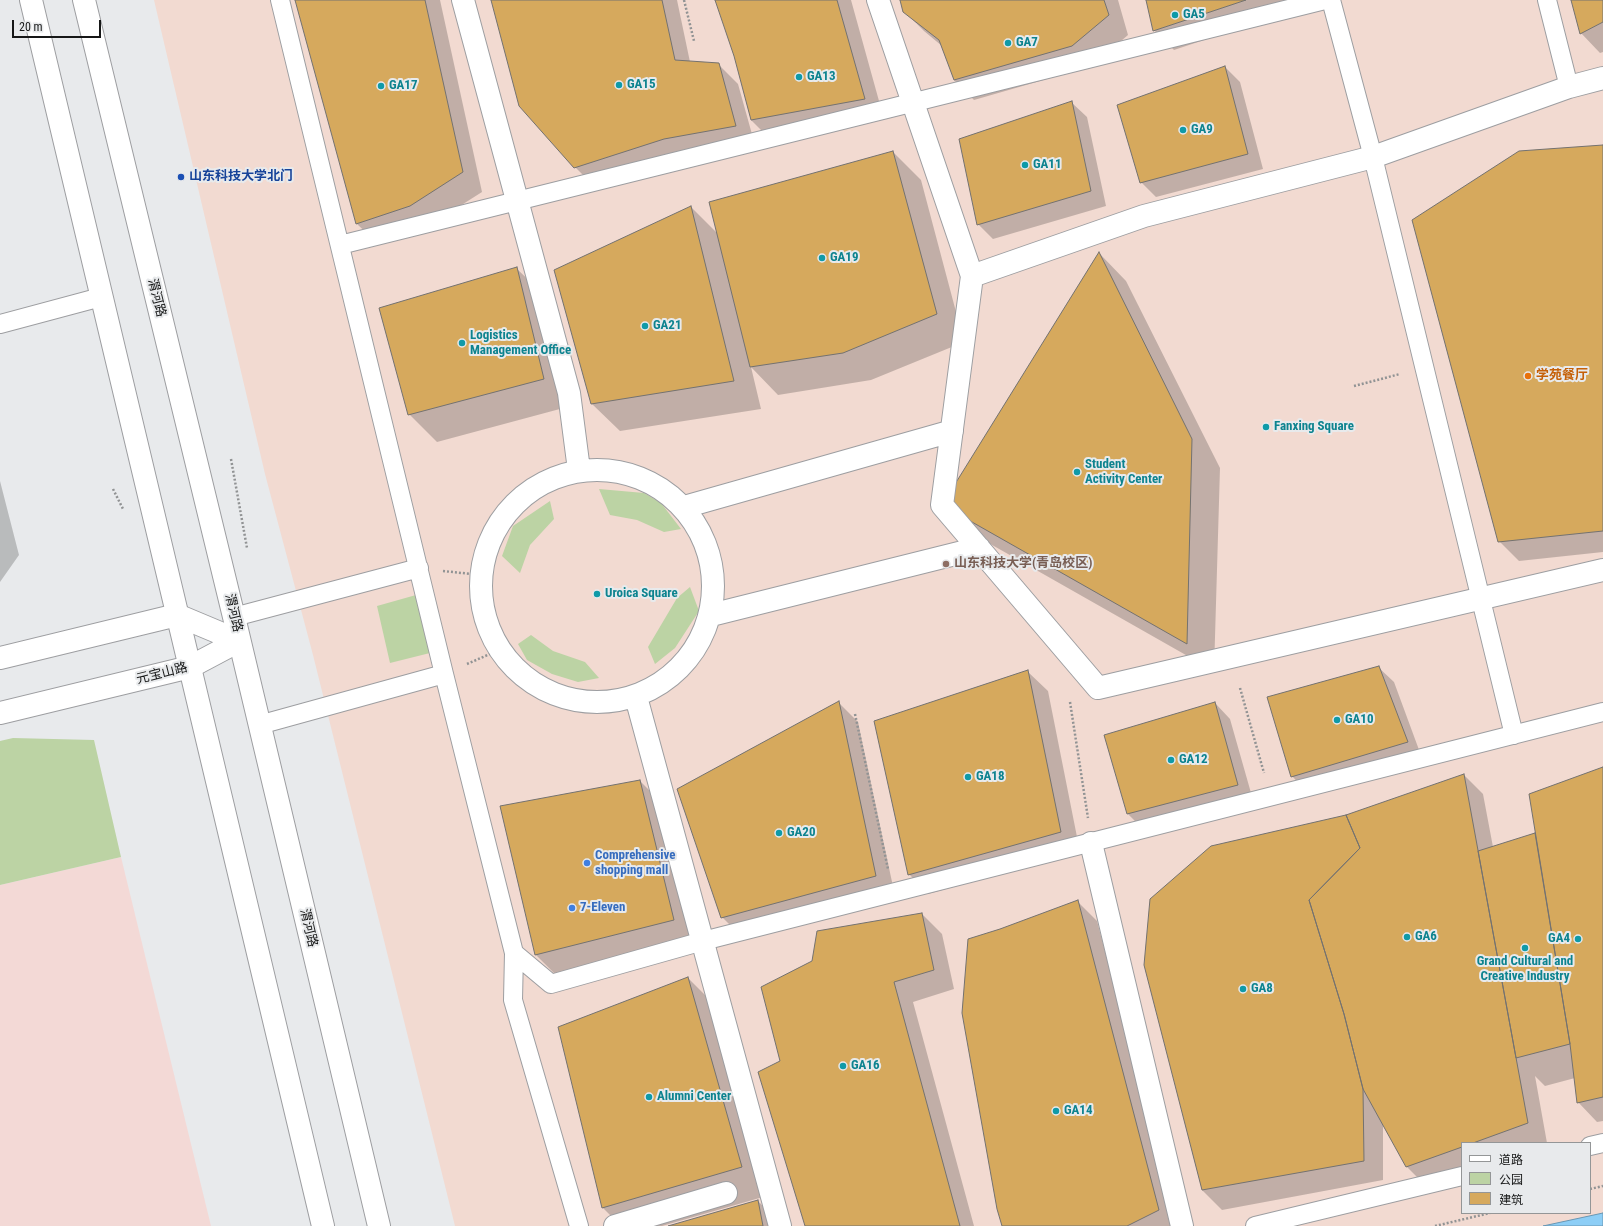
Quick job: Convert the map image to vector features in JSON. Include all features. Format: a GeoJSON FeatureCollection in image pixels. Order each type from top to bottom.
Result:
{"type":"FeatureCollection","features":[{"type":"Feature","properties":{"kind":"street"},"geometry":{"type":"LineString","coordinates":[[31,0],[323,1226]]}},
{"type":"Feature","properties":{"kind":"street","name":"渭河路"},"geometry":{"type":"LineString","coordinates":[[84,0],[260,725],[379,1226]]}},
{"type":"Feature","properties":{"kind":"street"},"geometry":{"type":"LineString","coordinates":[[463,0],[569,393],[579,470]]}},
{"type":"Feature","properties":{"kind":"street"},"geometry":{"type":"LineString","coordinates":[[878,0],[972,276],[942,505],[1098,688],[1603,570]]}},
{"type":"Feature","properties":{"kind":"street"},"geometry":{"type":"LineString","coordinates":[[972,276],[1144,216],[1373,157],[1569,87],[1603,78]]}},
{"type":"Feature","properties":{"kind":"street"},"geometry":{"type":"LineString","coordinates":[[684,507],[952,431]]}},
{"type":"Feature","properties":{"kind":"street"},"geometry":{"type":"LineString","coordinates":[[579,470],[618,471],[654,483],[684,507],[705,539],[714,577],[711,615],[696,650],[670,679],[636,697],[598,704],[559,698],[525,679],[499,650],[484,614],[481,575],[491,538],[513,506],[543,482],[579,470]]}},
{"type":"Feature","properties":{"kind":"street"},"geometry":{"type":"LineString","coordinates":[[711,615],[979,548]]}},
{"type":"Feature","properties":{"kind":"street"},"geometry":{"type":"LineString","coordinates":[[0,658],[177,615],[239,641]]}},
{"type":"Feature","properties":{"kind":"street","name":"元宝山路"},"geometry":{"type":"LineString","coordinates":[[0,713],[190,667],[239,641]]}},
{"type":"Feature","properties":{"kind":"street"},"geometry":{"type":"LineString","coordinates":[[636,697],[780,1226]]}},
{"type":"Feature","properties":{"kind":"street"},"geometry":{"type":"LineString","coordinates":[[1091,843],[1182,1226]]}},
{"type":"Feature","properties":{"kind":"street"},"geometry":{"type":"LineString","coordinates":[[615,1226],[726,1193]]}},
{"type":"Feature","properties":{"kind":"lane"},"geometry":{"type":"LineString","coordinates":[[280,0],[444,674],[514,953],[513,1000],[579,1226]]}},
{"type":"Feature","properties":{"kind":"lane"},"geometry":{"type":"LineString","coordinates":[[340,245],[1325,0]]}},
{"type":"Feature","properties":{"kind":"lane"},"geometry":{"type":"LineString","coordinates":[[1331,0],[1373,157],[1514,735]]}},
{"type":"Feature","properties":{"kind":"lane"},"geometry":{"type":"LineString","coordinates":[[1547,0],[1569,87]]}},
{"type":"Feature","properties":{"kind":"lane"},"geometry":{"type":"LineString","coordinates":[[0,324],[101,297]]}},
{"type":"Feature","properties":{"kind":"lane"},"geometry":{"type":"LineString","coordinates":[[234,617],[419,568]]}},
{"type":"Feature","properties":{"kind":"lane"},"geometry":{"type":"LineString","coordinates":[[260,725],[444,674]]}},
{"type":"Feature","properties":{"kind":"lane"},"geometry":{"type":"LineString","coordinates":[[514,953],[551,984],[703,941],[1603,712]]}},
{"type":"Feature","properties":{"kind":"lane"},"geometry":{"type":"LineString","coordinates":[[1591,1146],[1603,1143]]}},
{"type":"Feature","properties":{"kind":"lane"},"geometry":{"type":"LineString","coordinates":[[1255,1226],[1461,1176]]}},
{"type":"Feature","properties":{"kind":"path"},"geometry":{"type":"LineString","coordinates":[[684,0],[694,41]]}},
{"type":"Feature","properties":{"kind":"path"},"geometry":{"type":"LineString","coordinates":[[1354,386],[1424,368]]}},
{"type":"Feature","properties":{"kind":"path"},"geometry":{"type":"LineString","coordinates":[[231,459],[247,549]]}},
{"type":"Feature","properties":{"kind":"path"},"geometry":{"type":"LineString","coordinates":[[419,568],[481,575]]}},
{"type":"Feature","properties":{"kind":"path"},"geometry":{"type":"LineString","coordinates":[[444,674],[499,650]]}},
{"type":"Feature","properties":{"kind":"path"},"geometry":{"type":"LineString","coordinates":[[1240,688],[1271,797]]}},
{"type":"Feature","properties":{"kind":"path"},"geometry":{"type":"LineString","coordinates":[[1070,702],[1091,843]]}},
{"type":"Feature","properties":{"kind":"path"},"geometry":{"type":"LineString","coordinates":[[855,714],[893,893]]}},
{"type":"Feature","properties":{"kind":"path"},"geometry":{"type":"LineString","coordinates":[[1591,1189],[1603,1186]]}},
{"type":"Feature","properties":{"kind":"path"},"geometry":{"type":"LineString","coordinates":[[1435,1226],[1486,1214]]}},
{"type":"Feature","properties":{"kind":"shaded area","name":"山东科技大学(青岛校区)"},"geometry":{"type":"Polygon","coordinates":[[[154,0],[1603,0],[1603,1226],[455,1226],[313,655],[265,474],[154,0]]]}},
{"type":"Feature","properties":{"kind":"shaded area"},"geometry":{"type":"Polygon","coordinates":[[[121,857],[211,1226],[0,1226],[0,885],[121,857]]]}},
{"type":"Feature","properties":{"kind":"green space"},"geometry":{"type":"Polygon","coordinates":[[[599,489],[644,493],[661,503],[681,529],[664,532],[637,520],[610,515],[599,489]]]}},
{"type":"Feature","properties":{"kind":"green space"},"geometry":{"type":"Polygon","coordinates":[[[550,501],[554,519],[530,545],[520,573],[502,556],[513,526],[550,501]]]}},
{"type":"Feature","properties":{"kind":"green space"},"geometry":{"type":"Polygon","coordinates":[[[690,587],[699,611],[675,648],[655,664],[648,647],[677,598],[690,587]]]}},
{"type":"Feature","properties":{"kind":"green space"},"geometry":{"type":"Polygon","coordinates":[[[416,595],[430,653],[390,663],[377,606],[416,595]]]}},
{"type":"Feature","properties":{"kind":"green space"},"geometry":{"type":"Polygon","coordinates":[[[531,635],[553,651],[585,662],[599,678],[578,682],[552,674],[527,660],[518,644],[531,635]]]}},
{"type":"Feature","properties":{"kind":"green space"},"geometry":{"type":"Polygon","coordinates":[[[13,738],[94,740],[121,857],[0,885],[0,741],[13,738]]]}},
{"type":"Feature","properties":{"kind":"water"},"geometry":{"type":"Polygon","coordinates":[[[1603,1213],[1603,1226],[1543,1226],[1603,1213]]]}},
{"type":"Feature","properties":{"kind":"building","name":"GA17"},"geometry":{"type":"Polygon","coordinates":[[[295,0],[425,0],[463,172],[410,206],[356,224],[295,0]]]}},
{"type":"Feature","properties":{"kind":"building","name":"GA15"},"geometry":{"type":"Polygon","coordinates":[[[491,0],[662,0],[675,60],[719,63],[736,126],[664,139],[574,168],[519,106],[491,0]]]}},
{"type":"Feature","properties":{"kind":"building","name":"GA13"},"geometry":{"type":"Polygon","coordinates":[[[715,0],[837,0],[865,99],[751,120],[734,56],[715,0]]]}},
{"type":"Feature","properties":{"kind":"building","name":"GA7"},"geometry":{"type":"Polygon","coordinates":[[[900,0],[1104,0],[1109,15],[1072,46],[954,80],[939,40],[903,12],[900,0]]]}},
{"type":"Feature","properties":{"kind":"building","name":"GA5"},"geometry":{"type":"Polygon","coordinates":[[[1146,0],[1246,0],[1153,31],[1146,0]]]}},
{"type":"Feature","properties":{"kind":"building"},"geometry":{"type":"Polygon","coordinates":[[[1571,0],[1603,0],[1603,22],[1580,34],[1571,0]]]}},
{"type":"Feature","properties":{"kind":"building","name":"GA9"},"geometry":{"type":"Polygon","coordinates":[[[1225,66],[1248,154],[1140,183],[1117,105],[1225,66]]]}},
{"type":"Feature","properties":{"kind":"building","name":"GA11"},"geometry":{"type":"Polygon","coordinates":[[[1072,101],[1091,191],[977,225],[959,139],[1072,101]]]}},
{"type":"Feature","properties":{"kind":"building","name":"学苑餐厅"},"geometry":{"type":"Polygon","coordinates":[[[1603,145],[1603,531],[1498,542],[1412,220],[1519,151],[1603,145]]]}},
{"type":"Feature","properties":{"kind":"building","name":"GA19"},"geometry":{"type":"Polygon","coordinates":[[[893,151],[937,314],[843,353],[750,367],[709,202],[893,151]]]}},
{"type":"Feature","properties":{"kind":"building","name":"GA21"},"geometry":{"type":"Polygon","coordinates":[[[691,206],[734,381],[591,404],[554,270],[691,206]]]}},
{"type":"Feature","properties":{"kind":"building","name":"Student Activity Center"},"geometry":{"type":"Polygon","coordinates":[[[1099,252],[1192,439],[1187,644],[942,505],[1099,252]]]}},
{"type":"Feature","properties":{"kind":"building","name":"Logistics Management Office"},"geometry":{"type":"Polygon","coordinates":[[[517,267],[544,379],[408,415],[379,308],[517,267]]]}},
{"type":"Feature","properties":{"kind":"building","name":"GA10"},"geometry":{"type":"Polygon","coordinates":[[[1379,666],[1408,742],[1291,777],[1267,697],[1379,666]]]}},
{"type":"Feature","properties":{"kind":"building","name":"GA18"},"geometry":{"type":"Polygon","coordinates":[[[1028,670],[1061,832],[908,875],[874,721],[1028,670]]]}},
{"type":"Feature","properties":{"kind":"building","name":"GA20"},"geometry":{"type":"Polygon","coordinates":[[[839,701],[876,876],[721,918],[677,789],[839,701]]]}},
{"type":"Feature","properties":{"kind":"building","name":"GA12"},"geometry":{"type":"Polygon","coordinates":[[[1215,702],[1238,785],[1127,814],[1104,735],[1215,702]]]}},
{"type":"Feature","properties":{"kind":"building","name":"GA4"},"geometry":{"type":"Polygon","coordinates":[[[1603,767],[1603,1097],[1577,1103],[1570,1044],[1529,794],[1603,767]]]}},
{"type":"Feature","properties":{"kind":"building","name":"GA6"},"geometry":{"type":"Polygon","coordinates":[[[1464,774],[1528,1123],[1476,1142],[1461,1142],[1461,1147],[1406,1167],[1363,1089],[1344,1014],[1309,900],[1360,848],[1346,815],[1464,774]]]}},
{"type":"Feature","properties":{"kind":"building","name":"Comprehensive shopping mall"},"geometry":{"type":"Polygon","coordinates":[[[640,780],[674,920],[535,955],[500,806],[640,780]]]}},
{"type":"Feature","properties":{"kind":"building","name":"GA8"},"geometry":{"type":"Polygon","coordinates":[[[1346,815],[1360,848],[1309,900],[1344,1014],[1363,1089],[1364,1161],[1202,1190],[1144,965],[1150,899],[1211,846],[1346,815]]]}},
{"type":"Feature","properties":{"kind":"building","name":"Grand Cultural and Creative Industry"},"geometry":{"type":"Polygon","coordinates":[[[1535,833],[1570,1044],[1516,1058],[1478,851],[1535,833]]]}},
{"type":"Feature","properties":{"kind":"building","name":"GA14"},"geometry":{"type":"Polygon","coordinates":[[[1078,900],[1159,1210],[1127,1226],[1002,1226],[997,1209],[962,1013],[968,939],[1000,929],[1078,900]]]}},
{"type":"Feature","properties":{"kind":"building","name":"GA16"},"geometry":{"type":"Polygon","coordinates":[[[922,913],[934,970],[894,982],[960,1226],[805,1226],[758,1072],[780,1061],[761,987],[812,961],[817,931],[922,913]]]}},
{"type":"Feature","properties":{"kind":"building","name":"Alumni Center"},"geometry":{"type":"Polygon","coordinates":[[[688,977],[742,1167],[602,1208],[558,1027],[688,977]]]}},
{"type":"Feature","properties":{"kind":"building"},"geometry":{"type":"Polygon","coordinates":[[[758,1200],[763,1226],[668,1226],[758,1200]]]}},
{"type":"Feature","properties":{"kind":"place","name":"GA5"},"geometry":{"type":"Point","coordinates":[1175,15]}},
{"type":"Feature","properties":{"kind":"place","name":"GA7"},"geometry":{"type":"Point","coordinates":[1008,43]}},
{"type":"Feature","properties":{"kind":"place","name":"GA13"},"geometry":{"type":"Point","coordinates":[799,77]}},
{"type":"Feature","properties":{"kind":"place","name":"GA15"},"geometry":{"type":"Point","coordinates":[619,85]}},
{"type":"Feature","properties":{"kind":"place","name":"GA17"},"geometry":{"type":"Point","coordinates":[381,86]}},
{"type":"Feature","properties":{"kind":"place","name":"GA9"},"geometry":{"type":"Point","coordinates":[1183,130]}},
{"type":"Feature","properties":{"kind":"place","name":"GA11"},"geometry":{"type":"Point","coordinates":[1025,165]}},
{"type":"Feature","properties":{"kind":"place","name":"山东科技大学北门"},"geometry":{"type":"Point","coordinates":[181,177]}},
{"type":"Feature","properties":{"kind":"place","name":"GA19"},"geometry":{"type":"Point","coordinates":[822,258]}},
{"type":"Feature","properties":{"kind":"place","name":"GA21"},"geometry":{"type":"Point","coordinates":[645,326]}},
{"type":"Feature","properties":{"kind":"place","name":"Logistics Management Office"},"geometry":{"type":"Point","coordinates":[462,343]}},
{"type":"Feature","properties":{"kind":"place","name":"学苑餐厅"},"geometry":{"type":"Point","coordinates":[1528,376]}},
{"type":"Feature","properties":{"kind":"place","name":"Fanxing Square"},"geometry":{"type":"Point","coordinates":[1266,427]}},
{"type":"Feature","properties":{"kind":"place","name":"Student Activity Center"},"geometry":{"type":"Point","coordinates":[1077,472]}},
{"type":"Feature","properties":{"kind":"place","name":"山东科技大学(青岛校区)"},"geometry":{"type":"Point","coordinates":[946,564]}},
{"type":"Feature","properties":{"kind":"place","name":"Uroica Square"},"geometry":{"type":"Point","coordinates":[597,594]}},
{"type":"Feature","properties":{"kind":"place","name":"GA10"},"geometry":{"type":"Point","coordinates":[1337,720]}},
{"type":"Feature","properties":{"kind":"place","name":"GA12"},"geometry":{"type":"Point","coordinates":[1171,760]}},
{"type":"Feature","properties":{"kind":"place","name":"GA18"},"geometry":{"type":"Point","coordinates":[968,777]}},
{"type":"Feature","properties":{"kind":"place","name":"GA20"},"geometry":{"type":"Point","coordinates":[779,833]}},
{"type":"Feature","properties":{"kind":"place","name":"Comprehensive shopping mall"},"geometry":{"type":"Point","coordinates":[587,863]}},
{"type":"Feature","properties":{"kind":"place","name":"7-Eleven"},"geometry":{"type":"Point","coordinates":[572,908]}},
{"type":"Feature","properties":{"kind":"place","name":"GA6"},"geometry":{"type":"Point","coordinates":[1407,937]}},
{"type":"Feature","properties":{"kind":"place","name":"GA4"},"geometry":{"type":"Point","coordinates":[1578,939]}},
{"type":"Feature","properties":{"kind":"place","name":"Grand Cultural and Creative Industry"},"geometry":{"type":"Point","coordinates":[1525,948]}},
{"type":"Feature","properties":{"kind":"place","name":"GA8"},"geometry":{"type":"Point","coordinates":[1243,989]}},
{"type":"Feature","properties":{"kind":"place","name":"GA16"},"geometry":{"type":"Point","coordinates":[843,1066]}},
{"type":"Feature","properties":{"kind":"place","name":"Alumni Center"},"geometry":{"type":"Point","coordinates":[649,1097]}},
{"type":"Feature","properties":{"kind":"place","name":"GA14"},"geometry":{"type":"Point","coordinates":[1056,1111]}}]}
